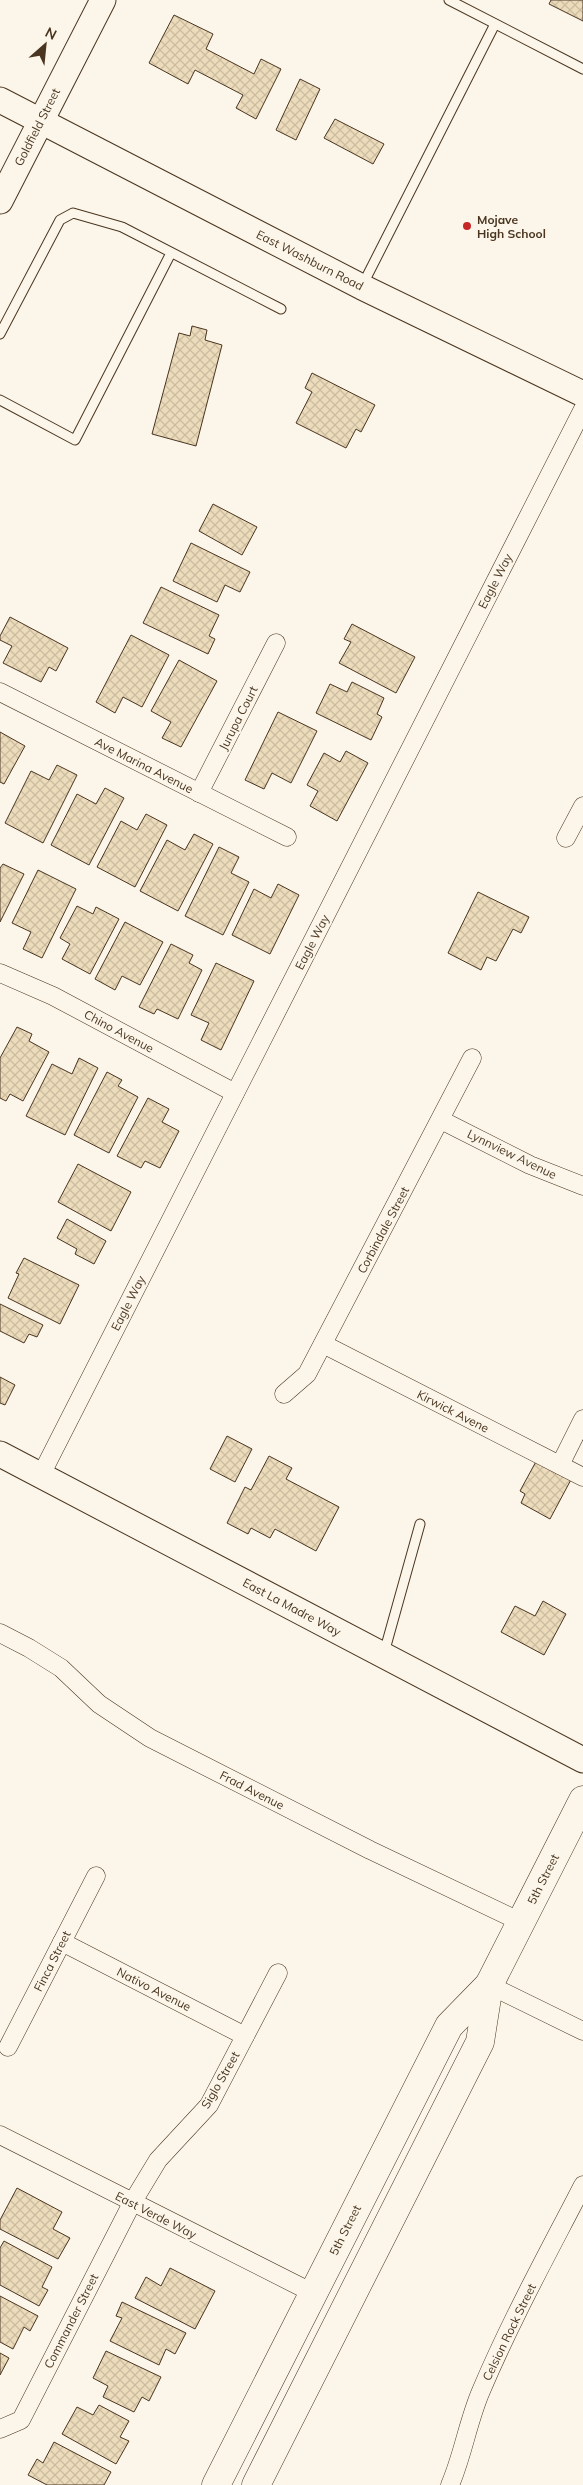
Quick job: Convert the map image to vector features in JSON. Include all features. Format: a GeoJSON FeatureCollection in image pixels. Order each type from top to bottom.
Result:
{"type":"FeatureCollection","features":[{"type":"Feature","properties":{"kind":"main road","name":"5th Street"},"geometry":{"type":"LineString","coordinates":[[216,2485],[449,2026],[489,1985],[583,1800]]}},
{"type":"Feature","properties":{"kind":"main road","name":"5th Street"},"geometry":{"type":"LineString","coordinates":[[256,2485],[480,2042],[489,1985]]}},
{"type":"Feature","properties":{"kind":"street","name":"Goldfield Street"},"geometry":{"type":"LineString","coordinates":[[0,201],[103,0]]}},
{"type":"Feature","properties":{"kind":"street","name":"East Washburn Road"},"geometry":{"type":"LineString","coordinates":[[0,100],[362,286],[583,394]]}},
{"type":"Feature","properties":{"kind":"street","name":"Eagle Way"},"geometry":{"type":"LineString","coordinates":[[41,1475],[583,409]]}},
{"type":"Feature","properties":{"kind":"street","name":"Jurupa Court"},"geometry":{"type":"LineString","coordinates":[[199,793],[276,643]]}},
{"type":"Feature","properties":{"kind":"street","name":"Ave Marina Avenue"},"geometry":{"type":"LineString","coordinates":[[0,692],[287,837]]}},
{"type":"Feature","properties":{"kind":"street"},"geometry":{"type":"LineString","coordinates":[[566,838],[583,806]]}},
{"type":"Feature","properties":{"kind":"street","name":"Chino Avenue"},"geometry":{"type":"LineString","coordinates":[[0,973],[53,996],[235,1093]]}},
{"type":"Feature","properties":{"kind":"street","name":"Corbindale Street"},"geometry":{"type":"LineString","coordinates":[[284,1394],[307,1374],[472,1058]]}},
{"type":"Feature","properties":{"kind":"street","name":"Lynnview Avenue"},"geometry":{"type":"LineString","coordinates":[[441,1120],[530,1165],[583,1186]]}},
{"type":"Feature","properties":{"kind":"street","name":"Kirwick Avene"},"geometry":{"type":"LineString","coordinates":[[323,1344],[583,1477]]}},
{"type":"Feature","properties":{"kind":"street"},"geometry":{"type":"LineString","coordinates":[[560,1465],[583,1419]]}},
{"type":"Feature","properties":{"kind":"street","name":"East La Madre Way"},"geometry":{"type":"LineString","coordinates":[[0,1454],[583,1760]]}},
{"type":"Feature","properties":{"kind":"street","name":"Frad Avenue"},"geometry":{"type":"LineString","coordinates":[[0,1633],[61,1668],[99,1704],[150,1738],[370,1850],[521,1922]]}},
{"type":"Feature","properties":{"kind":"street","name":"Finca Street"},"geometry":{"type":"LineString","coordinates":[[8,2047],[96,1876]]}},
{"type":"Feature","properties":{"kind":"street","name":"Nativo Avenue"},"geometry":{"type":"LineString","coordinates":[[62,1942],[245,2036]]}},
{"type":"Feature","properties":{"kind":"street","name":"Siglo Street"},"geometry":{"type":"LineString","coordinates":[[132,2203],[158,2160],[209,2105],[278,1973]]}},
{"type":"Feature","properties":{"kind":"street"},"geometry":{"type":"LineString","coordinates":[[489,1985],[583,2031]]}},
{"type":"Feature","properties":{"kind":"street","name":"East Verde Way"},"geometry":{"type":"LineString","coordinates":[[0,2135],[313,2293]]}},
{"type":"Feature","properties":{"kind":"street","name":"Celsion Rock Street"},"geometry":{"type":"LineString","coordinates":[[450,2485],[466,2430],[505,2337],[583,2185]]}},
{"type":"Feature","properties":{"kind":"street","name":"Commander Street"},"geometry":{"type":"LineString","coordinates":[[1,2430],[21,2420],[132,2203]]}},
{"type":"Feature","properties":{"kind":"lane"},"geometry":{"type":"LineString","coordinates":[[449,0],[583,69]]}},
{"type":"Feature","properties":{"kind":"lane"},"geometry":{"type":"LineString","coordinates":[[362,286],[495,24]]}},
{"type":"Feature","properties":{"kind":"lane"},"geometry":{"type":"LineString","coordinates":[[0,334],[60,220],[73,213],[122,228],[281,309]]}},
{"type":"Feature","properties":{"kind":"lane"},"geometry":{"type":"LineString","coordinates":[[0,400],[75,440],[171,252]]}},
{"type":"Feature","properties":{"kind":"lane"},"geometry":{"type":"LineString","coordinates":[[383,1655],[420,1524]]}},
{"type":"Feature","properties":{"kind":"building"},"geometry":{"type":"Polygon","coordinates":[[[551,0],[583,0],[583,21],[549,4],[551,0]]]}},
{"type":"Feature","properties":{"kind":"building"},"geometry":{"type":"Polygon","coordinates":[[[174,15],[213,34],[206,49],[254,74],[261,59],[281,69],[256,119],[236,108],[243,95],[195,70],[188,84],[149,63],[174,15]]]}},
{"type":"Feature","properties":{"kind":"building"},"geometry":{"type":"Polygon","coordinates":[[[300,79],[320,89],[296,140],[276,130],[300,79]]]}},
{"type":"Feature","properties":{"kind":"building"},"geometry":{"type":"Polygon","coordinates":[[[335,119],[384,144],[373,164],[324,138],[335,119]]]}},
{"type":"Feature","properties":{"kind":"building"},"geometry":{"type":"Polygon","coordinates":[[[192,326],[207,330],[205,340],[222,345],[196,446],[152,434],[179,333],[190,336],[192,326]]]}},
{"type":"Feature","properties":{"kind":"building"},"geometry":{"type":"Polygon","coordinates":[[[312,373],[375,405],[361,432],[356,429],[346,448],[296,423],[312,392],[305,388],[312,373]]]}},
{"type":"Feature","properties":{"kind":"building"},"geometry":{"type":"Polygon","coordinates":[[[213,504],[257,527],[242,555],[199,531],[213,504]]]}},
{"type":"Feature","properties":{"kind":"building"},"geometry":{"type":"Polygon","coordinates":[[[191,543],[250,572],[240,592],[225,585],[217,602],[173,581],[191,543]]]}},
{"type":"Feature","properties":{"kind":"building"},"geometry":{"type":"Polygon","coordinates":[[[161,587],[219,615],[209,636],[215,639],[208,654],[143,623],[161,587]]]}},
{"type":"Feature","properties":{"kind":"building"},"geometry":{"type":"Polygon","coordinates":[[[10,617],[68,648],[56,671],[49,667],[41,682],[3,663],[12,646],[0,640],[0,636],[10,617]]]}},
{"type":"Feature","properties":{"kind":"building"},"geometry":{"type":"Polygon","coordinates":[[[352,624],[415,657],[396,693],[339,663],[351,642],[344,639],[352,624]]]}},
{"type":"Feature","properties":{"kind":"building"},"geometry":{"type":"Polygon","coordinates":[[[131,635],[169,655],[142,707],[123,697],[115,713],[96,702],[131,635]]]}},
{"type":"Feature","properties":{"kind":"building"},"geometry":{"type":"Polygon","coordinates":[[[179,660],[217,681],[181,747],[162,738],[171,722],[151,711],[179,660]]]}},
{"type":"Feature","properties":{"kind":"building"},"geometry":{"type":"Polygon","coordinates":[[[352,682],[384,698],[377,714],[382,717],[371,740],[316,713],[330,684],[347,692],[352,682]]]}},
{"type":"Feature","properties":{"kind":"building"},"geometry":{"type":"Polygon","coordinates":[[[278,712],[317,731],[291,783],[272,773],[264,789],[245,780],[278,712]]]}},
{"type":"Feature","properties":{"kind":"building"},"geometry":{"type":"Polygon","coordinates":[[[0,732],[25,746],[4,784],[0,782],[0,732]]]}},
{"type":"Feature","properties":{"kind":"building"},"geometry":{"type":"Polygon","coordinates":[[[346,751],[368,763],[337,821],[310,806],[318,791],[307,785],[324,753],[340,762],[346,751]]]}},
{"type":"Feature","properties":{"kind":"building"},"geometry":{"type":"Polygon","coordinates":[[[57,765],[77,775],[43,843],[5,823],[31,771],[49,780],[57,765]]]}},
{"type":"Feature","properties":{"kind":"building"},"geometry":{"type":"Polygon","coordinates":[[[105,788],[124,798],[89,865],[51,845],[77,794],[96,804],[105,788]]]}},
{"type":"Feature","properties":{"kind":"building"},"geometry":{"type":"Polygon","coordinates":[[[146,814],[167,825],[135,887],[97,867],[121,821],[137,830],[146,814]]]}},
{"type":"Feature","properties":{"kind":"building"},"geometry":{"type":"Polygon","coordinates":[[[194,834],[213,844],[178,911],[140,891],[167,840],[185,850],[194,834]]]}},
{"type":"Feature","properties":{"kind":"building"},"geometry":{"type":"Polygon","coordinates":[[[219,847],[239,857],[231,873],[249,882],[223,935],[185,916],[219,847]]]}},
{"type":"Feature","properties":{"kind":"building"},"geometry":{"type":"Polygon","coordinates":[[[3,864],[24,874],[0,922],[0,868],[3,864]]]}},
{"type":"Feature","properties":{"kind":"building"},"geometry":{"type":"Polygon","coordinates":[[[38,870],[76,889],[42,958],[23,949],[31,932],[12,923],[38,870]]]}},
{"type":"Feature","properties":{"kind":"building"},"geometry":{"type":"Polygon","coordinates":[[[278,884],[299,895],[270,954],[232,935],[254,889],[271,898],[278,884]]]}},
{"type":"Feature","properties":{"kind":"building"},"geometry":{"type":"Polygon","coordinates":[[[478,892],[529,917],[521,933],[513,929],[496,961],[487,957],[481,970],[448,953],[478,892]]]}},
{"type":"Feature","properties":{"kind":"building"},"geometry":{"type":"Polygon","coordinates":[[[77,906],[93,914],[96,907],[119,919],[90,974],[62,959],[70,944],[60,938],[77,906]]]}},
{"type":"Feature","properties":{"kind":"building"},"geometry":{"type":"Polygon","coordinates":[[[125,922],[163,942],[140,985],[122,976],[115,990],[95,979],[125,922]]]}},
{"type":"Feature","properties":{"kind":"building"},"geometry":{"type":"Polygon","coordinates":[[[171,944],[193,955],[189,963],[202,970],[178,1019],[157,1009],[154,1014],[139,1007],[171,944]]]}},
{"type":"Feature","properties":{"kind":"building"},"geometry":{"type":"Polygon","coordinates":[[[216,963],[254,981],[221,1050],[201,1040],[209,1023],[191,1015],[216,963]]]}},
{"type":"Feature","properties":{"kind":"building"},"geometry":{"type":"Polygon","coordinates":[[[17,1027],[32,1034],[29,1041],[49,1052],[23,1101],[10,1094],[6,1101],[0,1098],[0,1058],[17,1027]]]}},
{"type":"Feature","properties":{"kind":"building"},"geometry":{"type":"Polygon","coordinates":[[[79,1058],[98,1068],[65,1135],[26,1116],[52,1064],[72,1074],[79,1058]]]}},
{"type":"Feature","properties":{"kind":"building"},"geometry":{"type":"Polygon","coordinates":[[[107,1072],[122,1080],[118,1086],[138,1097],[109,1153],[74,1135],[107,1072]]]}},
{"type":"Feature","properties":{"kind":"building"},"geometry":{"type":"Polygon","coordinates":[[[148,1098],[169,1109],[162,1122],[179,1131],[160,1168],[145,1161],[141,1168],[117,1156],[148,1098]]]}},
{"type":"Feature","properties":{"kind":"building"},"geometry":{"type":"Polygon","coordinates":[[[78,1164],[131,1192],[111,1231],[58,1202],[78,1164]]]}},
{"type":"Feature","properties":{"kind":"building"},"geometry":{"type":"Polygon","coordinates":[[[67,1219],[106,1241],[94,1264],[75,1254],[77,1249],[57,1238],[67,1219]]]}},
{"type":"Feature","properties":{"kind":"building"},"geometry":{"type":"Polygon","coordinates":[[[24,1258],[79,1285],[60,1324],[8,1298],[19,1274],[16,1273],[24,1258]]]}},
{"type":"Feature","properties":{"kind":"building"},"geometry":{"type":"Polygon","coordinates":[[[0,1304],[43,1325],[37,1337],[29,1334],[24,1343],[0,1331],[0,1304]]]}},
{"type":"Feature","properties":{"kind":"building"},"geometry":{"type":"Polygon","coordinates":[[[0,1377],[15,1385],[5,1405],[0,1403],[0,1377]]]}},
{"type":"Feature","properties":{"kind":"building"},"geometry":{"type":"Polygon","coordinates":[[[227,1436],[252,1449],[235,1482],[210,1469],[227,1436]]]}},
{"type":"Feature","properties":{"kind":"building"},"geometry":{"type":"Polygon","coordinates":[[[269,1456],[292,1468],[286,1479],[339,1507],[316,1551],[275,1529],[270,1538],[251,1528],[248,1534],[227,1523],[245,1487],[251,1490],[269,1456]]]}},
{"type":"Feature","properties":{"kind":"building"},"geometry":{"type":"Polygon","coordinates":[[[539,1456],[574,1474],[550,1519],[521,1503],[525,1494],[520,1491],[539,1456]]]}},
{"type":"Feature","properties":{"kind":"building"},"geometry":{"type":"Polygon","coordinates":[[[543,1601],[566,1614],[544,1655],[501,1632],[515,1606],[535,1616],[543,1601]]]}},
{"type":"Feature","properties":{"kind":"building"},"geometry":{"type":"Polygon","coordinates":[[[17,2188],[62,2212],[53,2229],[70,2238],[58,2259],[0,2229],[0,2220],[17,2188]]]}},
{"type":"Feature","properties":{"kind":"building"},"geometry":{"type":"Polygon","coordinates":[[[4,2241],[52,2267],[42,2287],[48,2290],[39,2306],[0,2285],[0,2248],[4,2241]]]}},
{"type":"Feature","properties":{"kind":"building"},"geometry":{"type":"Polygon","coordinates":[[[170,2268],[215,2291],[195,2329],[135,2298],[146,2277],[161,2286],[170,2268]]]}},
{"type":"Feature","properties":{"kind":"building"},"geometry":{"type":"Polygon","coordinates":[[[0,2296],[38,2316],[30,2331],[24,2327],[13,2349],[0,2342],[0,2296]]]}},
{"type":"Feature","properties":{"kind":"building"},"geometry":{"type":"Polygon","coordinates":[[[122,2302],[186,2333],[175,2354],[166,2349],[159,2365],[110,2341],[122,2318],[116,2316],[122,2302]]]}},
{"type":"Feature","properties":{"kind":"building"},"geometry":{"type":"Polygon","coordinates":[[[106,2351],[161,2377],[149,2401],[142,2397],[134,2412],[103,2397],[108,2386],[93,2378],[106,2351]]]}},
{"type":"Feature","properties":{"kind":"building"},"geometry":{"type":"Polygon","coordinates":[[[0,2353],[9,2358],[0,2375],[0,2353]]]}},
{"type":"Feature","properties":{"kind":"building"},"geometry":{"type":"Polygon","coordinates":[[[99,2405],[129,2421],[120,2437],[129,2441],[116,2464],[62,2434],[77,2407],[93,2415],[99,2405]]]}},
{"type":"Feature","properties":{"kind":"building"},"geometry":{"type":"Polygon","coordinates":[[[54,2442],[111,2472],[104,2485],[47,2485],[28,2475],[37,2459],[43,2463],[54,2442]]]}},
{"type":"Feature","properties":{"kind":"place","name":"Mojave High School"},"geometry":{"type":"Point","coordinates":[467,226]}}]}
